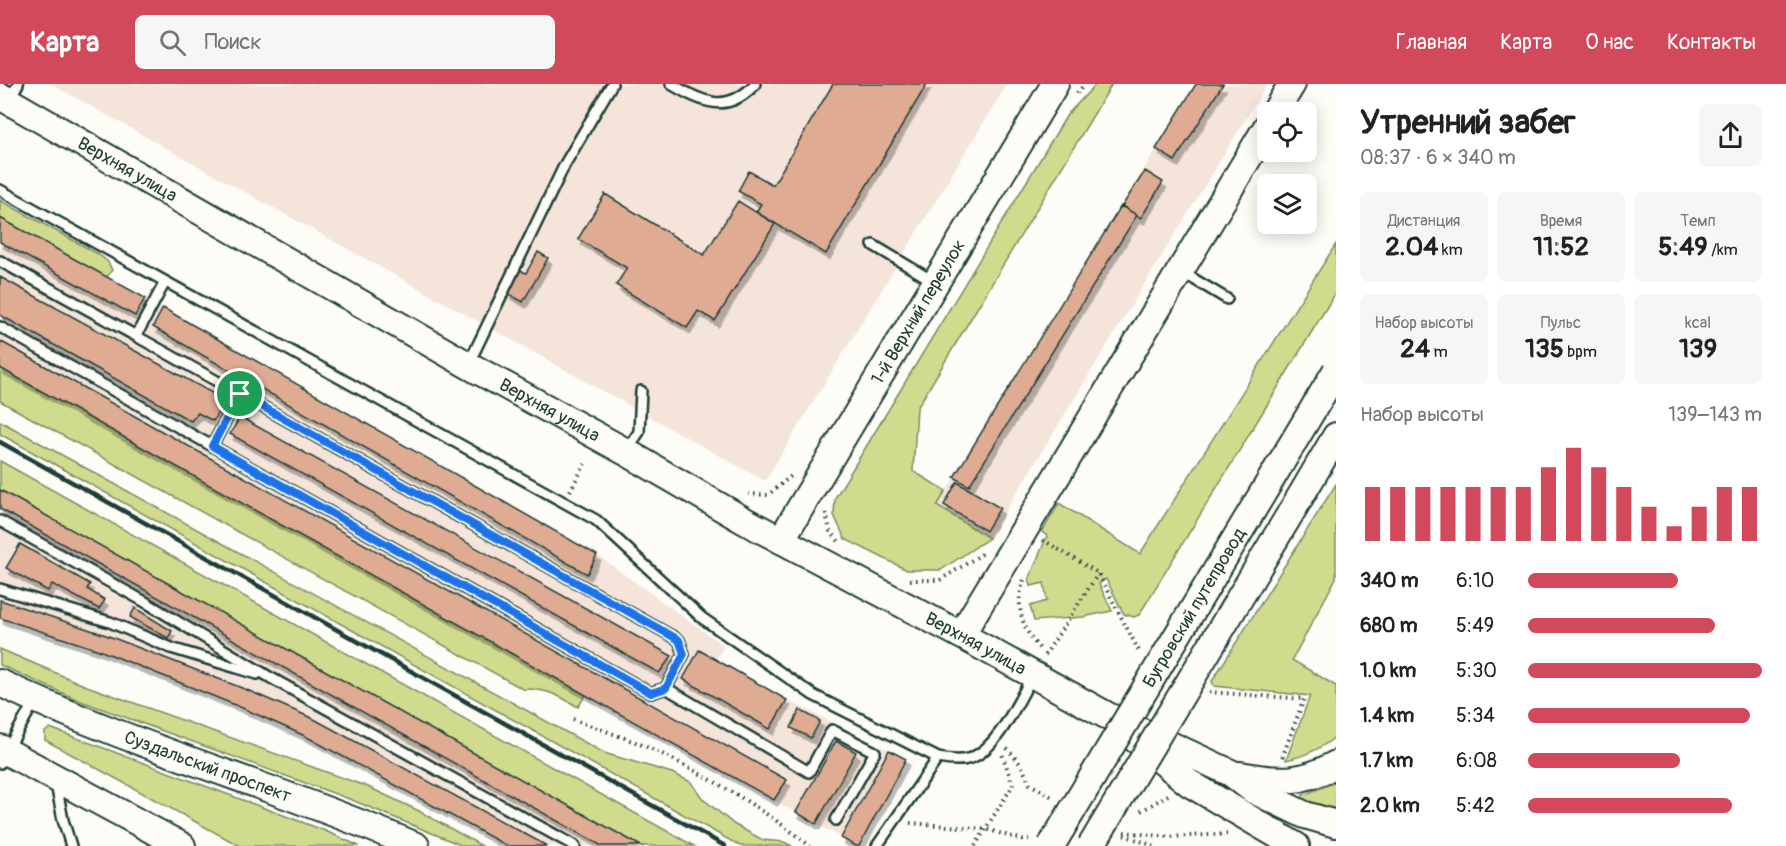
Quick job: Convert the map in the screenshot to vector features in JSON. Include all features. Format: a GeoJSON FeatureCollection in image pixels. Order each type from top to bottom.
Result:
{"type":"FeatureCollection","features":[{"type":"Feature","properties":{"kind":"main road","name":"1-й Верхний переулок"},"geometry":{"type":"LineString","coordinates":[[781,540],[1055,84]]}},
{"type":"Feature","properties":{"kind":"main road"},"geometry":{"type":"LineString","coordinates":[[1281,102],[1292,84]]}},
{"type":"Feature","properties":{"kind":"main road","name":"Верхняя улица"},"geometry":{"type":"LineString","coordinates":[[9,94],[468,365],[781,540],[961,635],[1039,664],[1189,783],[1283,843]]}},
{"type":"Feature","properties":{"kind":"main road"},"geometry":{"type":"LineString","coordinates":[[961,635],[1257,142]]}},
{"type":"Feature","properties":{"kind":"main road","name":"Бугровский путепровод"},"geometry":{"type":"LineString","coordinates":[[1052,846],[1336,371]]}},
{"type":"Feature","properties":{"kind":"main road","name":"Бугровский путепровод"},"geometry":{"type":"LineString","coordinates":[[1091,846],[1336,436]]}},
{"type":"Feature","properties":{"kind":"main road","name":"Суздальский проспект"},"geometry":{"type":"LineString","coordinates":[[0,683],[70,715],[350,818],[416,846]]}},
{"type":"Feature","properties":{"kind":"main road","name":"Верхняя улица"},"geometry":{"type":"LineString","coordinates":[[1106,715],[1231,773],[1253,790],[1305,815],[1336,824]]}},
{"type":"Feature","properties":{"kind":"main road"},"geometry":{"type":"LineString","coordinates":[[2,754],[56,778],[182,846]]}},
{"type":"Feature","properties":{"kind":"main road"},"geometry":{"type":"LineString","coordinates":[[1231,773],[1268,780],[1297,780],[1336,764]]}},
{"type":"Feature","properties":{"kind":"lane"},"geometry":{"type":"LineString","coordinates":[[468,365],[565,164],[612,84]]}},
{"type":"Feature","properties":{"kind":"lane"},"geometry":{"type":"LineString","coordinates":[[671,84],[705,102],[719,103],[732,101],[745,94],[755,84]]}},
{"type":"Feature","properties":{"kind":"lane"},"geometry":{"type":"LineString","coordinates":[[0,190],[596,520],[702,618],[813,695],[938,758],[951,761],[971,758],[997,736],[1039,664]]}},
{"type":"Feature","properties":{"kind":"lane"},"geometry":{"type":"LineString","coordinates":[[873,245],[936,282]]}},
{"type":"Feature","properties":{"kind":"lane"},"geometry":{"type":"LineString","coordinates":[[0,261],[679,640],[684,654],[666,688],[651,693],[0,327]]}},
{"type":"Feature","properties":{"kind":"lane"},"geometry":{"type":"LineString","coordinates":[[1180,270],[1227,299]]}},
{"type":"Feature","properties":{"kind":"lane"},"geometry":{"type":"LineString","coordinates":[[135,336],[165,282]]}},
{"type":"Feature","properties":{"kind":"lane"},"geometry":{"type":"LineString","coordinates":[[626,452],[639,432],[641,391]]}},
{"type":"Feature","properties":{"kind":"lane"},"geometry":{"type":"LineString","coordinates":[[212,446],[240,394]]}},
{"type":"Feature","properties":{"kind":"lane"},"geometry":{"type":"LineString","coordinates":[[0,521],[147,603],[271,678],[575,846]]}},
{"type":"Feature","properties":{"kind":"lane"},"geometry":{"type":"LineString","coordinates":[[0,589],[110,622],[171,648],[271,678]]}},
{"type":"Feature","properties":{"kind":"lane"},"geometry":{"type":"LineString","coordinates":[[666,688],[809,772],[832,730],[875,752],[836,820]]}},
{"type":"Feature","properties":{"kind":"lane"},"geometry":{"type":"LineString","coordinates":[[2,754],[35,700]]}},
{"type":"Feature","properties":{"kind":"lane"},"geometry":{"type":"LineString","coordinates":[[877,846],[938,758]]}},
{"type":"Feature","properties":{"kind":"lane"},"geometry":{"type":"LineString","coordinates":[[56,778],[63,820],[71,846]]}},
{"type":"Feature","properties":{"kind":"path"},"geometry":{"type":"LineString","coordinates":[[564,502],[585,464]]}},
{"type":"Feature","properties":{"kind":"path"},"geometry":{"type":"LineString","coordinates":[[740,490],[751,496],[768,495],[794,474]]}},
{"type":"Feature","properties":{"kind":"path"},"geometry":{"type":"LineString","coordinates":[[824,504],[830,531],[840,544]]}},
{"type":"Feature","properties":{"kind":"path"},"geometry":{"type":"LineString","coordinates":[[1024,529],[1098,573],[1141,655]]}},
{"type":"Feature","properties":{"kind":"path"},"geometry":{"type":"LineString","coordinates":[[907,580],[940,580],[984,552]]}},
{"type":"Feature","properties":{"kind":"path"},"geometry":{"type":"LineString","coordinates":[[1039,664],[1098,573]]}},
{"type":"Feature","properties":{"kind":"path"},"geometry":{"type":"LineString","coordinates":[[1025,576],[1021,592],[1020,615],[1039,664]]}},
{"type":"Feature","properties":{"kind":"path"},"geometry":{"type":"LineString","coordinates":[[1039,664],[1055,661]]}},
{"type":"Feature","properties":{"kind":"path"},"geometry":{"type":"LineString","coordinates":[[1202,691],[1304,699],[1278,767]]}},
{"type":"Feature","properties":{"kind":"path"},"geometry":{"type":"LineString","coordinates":[[573,719],[656,751],[716,782],[792,831],[810,846]]}},
{"type":"Feature","properties":{"kind":"path"},"geometry":{"type":"LineString","coordinates":[[975,846],[1013,785],[997,736]]}},
{"type":"Feature","properties":{"kind":"path"},"geometry":{"type":"LineString","coordinates":[[1123,832],[1169,837],[1229,834]]}},
{"type":"Feature","properties":{"kind":"shaded area"},"geometry":{"type":"Polygon","coordinates":[[[51,84],[1007,84],[765,481],[51,84]]]}},
{"type":"Feature","properties":{"kind":"shaded area"},"geometry":{"type":"Polygon","coordinates":[[[1196,84],[1267,84],[989,538],[937,506],[1196,84]]]}},
{"type":"Feature","properties":{"kind":"shaded area"},"geometry":{"type":"Polygon","coordinates":[[[0,218],[597,555],[724,646],[716,659],[787,700],[906,759],[859,846],[0,368],[0,218]]]}},
{"type":"Feature","properties":{"kind":"shaded area"},"geometry":{"type":"Polygon","coordinates":[[[0,490],[641,846],[507,846],[305,736],[99,650],[0,618],[0,490]]]}},
{"type":"Feature","properties":{"kind":"green space"},"geometry":{"type":"Polygon","coordinates":[[[1096,84],[1112,84],[917,408],[913,471],[946,491],[937,506],[989,538],[941,570],[907,570],[845,539],[834,515],[835,498],[1067,115],[1096,84]]]}},
{"type":"Feature","properties":{"kind":"green space"},"geometry":{"type":"Polygon","coordinates":[[[0,200],[98,254],[108,262],[112,270],[107,277],[0,218],[0,200]]]}},
{"type":"Feature","properties":{"kind":"green space"},"geometry":{"type":"Polygon","coordinates":[[[1336,244],[1336,292],[1139,615],[1134,617],[1124,614],[1106,579],[1099,584],[1112,611],[1083,617],[1034,621],[1030,606],[1047,601],[1044,583],[1031,586],[1029,579],[1047,536],[1042,532],[1059,503],[1140,554],[1336,244]]]}},
{"type":"Feature","properties":{"kind":"green space"},"geometry":{"type":"Polygon","coordinates":[[[0,368],[586,695],[578,707],[552,694],[523,689],[0,401],[0,368]]]}},
{"type":"Feature","properties":{"kind":"green space"},"geometry":{"type":"Polygon","coordinates":[[[0,421],[604,753],[672,773],[691,782],[703,799],[735,825],[763,840],[784,842],[792,846],[740,846],[0,434],[0,421]]]}},
{"type":"Feature","properties":{"kind":"green space"},"geometry":{"type":"Polygon","coordinates":[[[0,461],[694,846],[641,846],[0,490],[0,461]]]}},
{"type":"Feature","properties":{"kind":"green space"},"geometry":{"type":"Polygon","coordinates":[[[1336,484],[1336,578],[1292,660],[1336,686],[1336,736],[1325,745],[1286,760],[1310,696],[1214,686],[1212,681],[1336,484]]]}},
{"type":"Feature","properties":{"kind":"green space"},"geometry":{"type":"Polygon","coordinates":[[[0,649],[84,685],[368,787],[417,810],[482,846],[463,846],[352,800],[78,700],[0,665],[0,649]]]}},
{"type":"Feature","properties":{"kind":"green space"},"geometry":{"type":"Polygon","coordinates":[[[50,728],[323,830],[359,846],[240,846],[45,740],[45,732],[50,728]]]}},
{"type":"Feature","properties":{"kind":"green space"},"geometry":{"type":"Polygon","coordinates":[[[1336,782],[1336,815],[1302,801],[1303,795],[1336,782]]]}},
{"type":"Feature","properties":{"kind":"building"},"geometry":{"type":"Polygon","coordinates":[[[833,84],[927,84],[826,254],[756,212],[761,204],[738,191],[749,171],[773,185],[833,84]]]}},
{"type":"Feature","properties":{"kind":"building"},"geometry":{"type":"Polygon","coordinates":[[[1196,84],[1223,84],[1175,161],[1156,149],[1196,84]]]}},
{"type":"Feature","properties":{"kind":"building"},"geometry":{"type":"Polygon","coordinates":[[[1145,171],[1163,182],[1141,218],[1122,206],[1145,171]]]}},
{"type":"Feature","properties":{"kind":"building"},"geometry":{"type":"Polygon","coordinates":[[[605,194],[704,255],[738,201],[775,224],[715,321],[698,311],[687,328],[616,285],[627,268],[578,239],[605,194]]]}},
{"type":"Feature","properties":{"kind":"building"},"geometry":{"type":"Polygon","coordinates":[[[1121,206],[1137,215],[969,486],[954,477],[1121,206]]]}},
{"type":"Feature","properties":{"kind":"building"},"geometry":{"type":"Polygon","coordinates":[[[0,218],[145,298],[135,316],[0,242],[0,218]]]}},
{"type":"Feature","properties":{"kind":"building"},"geometry":{"type":"Polygon","coordinates":[[[538,252],[548,258],[523,302],[507,293],[520,270],[526,273],[538,252]]]}},
{"type":"Feature","properties":{"kind":"building"},"geometry":{"type":"Polygon","coordinates":[[[0,277],[225,400],[213,421],[198,413],[191,421],[0,315],[0,277]]]}},
{"type":"Feature","properties":{"kind":"building"},"geometry":{"type":"Polygon","coordinates":[[[163,308],[597,555],[587,574],[153,327],[163,308]]]}},
{"type":"Feature","properties":{"kind":"building"},"geometry":{"type":"Polygon","coordinates":[[[0,341],[787,780],[774,800],[0,368],[0,341]]]}},
{"type":"Feature","properties":{"kind":"building"},"geometry":{"type":"Polygon","coordinates":[[[240,417],[672,656],[659,673],[230,434],[240,417]]]}},
{"type":"Feature","properties":{"kind":"building"},"geometry":{"type":"Polygon","coordinates":[[[957,482],[1000,508],[986,531],[944,505],[957,482]]]}},
{"type":"Feature","properties":{"kind":"building"},"geometry":{"type":"Polygon","coordinates":[[[0,490],[641,846],[602,846],[0,509],[0,490]]]}},
{"type":"Feature","properties":{"kind":"building"},"geometry":{"type":"Polygon","coordinates":[[[20,544],[90,584],[87,589],[105,600],[99,609],[52,584],[48,591],[6,568],[20,544]]]}},
{"type":"Feature","properties":{"kind":"building"},"geometry":{"type":"Polygon","coordinates":[[[0,600],[106,635],[247,690],[314,719],[547,846],[507,846],[305,736],[99,650],[0,618],[0,600]]]}},
{"type":"Feature","properties":{"kind":"building"},"geometry":{"type":"Polygon","coordinates":[[[135,608],[172,631],[168,638],[130,617],[135,608]]]}},
{"type":"Feature","properties":{"kind":"building"},"geometry":{"type":"Polygon","coordinates":[[[699,650],[787,700],[770,729],[683,679],[699,650]]]}},
{"type":"Feature","properties":{"kind":"building"},"geometry":{"type":"Polygon","coordinates":[[[800,710],[820,721],[811,738],[791,728],[800,710]]]}},
{"type":"Feature","properties":{"kind":"building"},"geometry":{"type":"Polygon","coordinates":[[[836,741],[856,752],[816,824],[796,812],[836,741]]]}},
{"type":"Feature","properties":{"kind":"building"},"geometry":{"type":"Polygon","coordinates":[[[889,750],[906,759],[859,846],[856,846],[841,838],[889,750]]]}},
{"type":"Feature","properties":{"kind":"railway"},"geometry":{"type":"LineString","coordinates":[[0,442],[725,846]]}},
{"type":"Feature","properties":{"kind":"route"},"geometry":{"type":"LineString","coordinates":[[240,394],[679,640],[684,654],[666,688],[651,693],[212,446],[240,394]]}}]}
